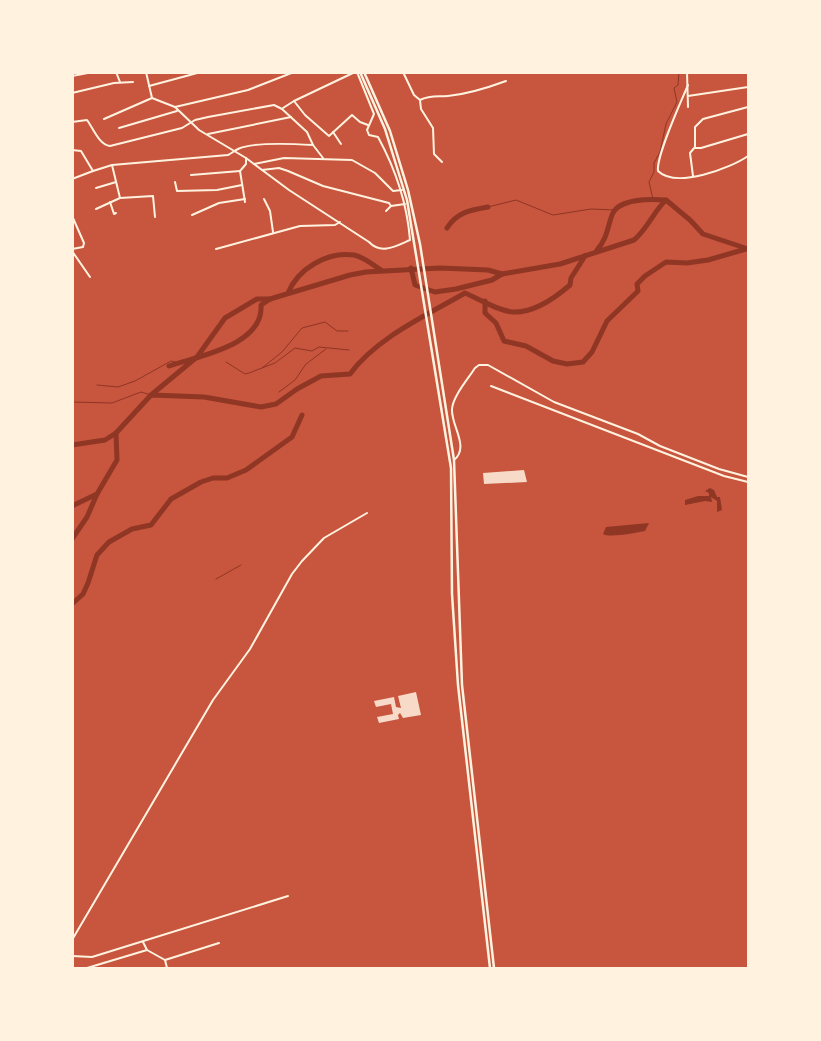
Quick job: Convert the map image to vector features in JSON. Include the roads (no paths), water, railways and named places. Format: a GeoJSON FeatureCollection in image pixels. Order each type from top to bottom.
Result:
{"type":"FeatureCollection","features":[{"type":"Feature","properties":{"kind":"main road"},"geometry":{"type":"LineString","coordinates":[[357,72],[370,97],[395,156],[416,246],[454,460],[462,685],[494,968]]}},
{"type":"Feature","properties":{"kind":"main road"},"geometry":{"type":"LineString","coordinates":[[364,72],[395,144],[408,190],[420,244],[437,364],[451,468],[452,594],[458,685],[490,968]]}},
{"type":"Feature","properties":{"kind":"street"},"geometry":{"type":"LineString","coordinates":[[72,76],[93,72]]}},
{"type":"Feature","properties":{"kind":"street"},"geometry":{"type":"LineString","coordinates":[[116,72],[120,83]]}},
{"type":"Feature","properties":{"kind":"street"},"geometry":{"type":"LineString","coordinates":[[146,72],[152,98]]}},
{"type":"Feature","properties":{"kind":"street"},"geometry":{"type":"LineString","coordinates":[[149,86],[201,72]]}},
{"type":"Feature","properties":{"kind":"street"},"geometry":{"type":"LineString","coordinates":[[174,107],[248,90],[294,72]]}},
{"type":"Feature","properties":{"kind":"street"},"geometry":{"type":"LineString","coordinates":[[282,109],[294,101],[357,72]]}},
{"type":"Feature","properties":{"kind":"street"},"geometry":{"type":"LineString","coordinates":[[402,72],[414,95],[420,100],[421,109],[433,128],[434,154],[442,162]]}},
{"type":"Feature","properties":{"kind":"street"},"geometry":{"type":"LineString","coordinates":[[687,72],[688,106]]}},
{"type":"Feature","properties":{"kind":"street"},"geometry":{"type":"LineString","coordinates":[[420,100],[435,95],[446,97],[478,92],[506,81]]}},
{"type":"Feature","properties":{"kind":"street"},"geometry":{"type":"LineString","coordinates":[[72,93],[133,82]]}},
{"type":"Feature","properties":{"kind":"street"},"geometry":{"type":"LineString","coordinates":[[688,85],[671,124],[657,166],[662,175],[674,178],[693,176],[735,165],[748,156]]}},
{"type":"Feature","properties":{"kind":"street"},"geometry":{"type":"LineString","coordinates":[[688,96],[748,87]]}},
{"type":"Feature","properties":{"kind":"street"},"geometry":{"type":"LineString","coordinates":[[253,164],[284,158],[323,158],[358,162],[375,173],[393,191],[403,190],[378,137],[369,135],[367,130],[374,114],[370,97]]}},
{"type":"Feature","properties":{"kind":"street"},"geometry":{"type":"LineString","coordinates":[[104,120],[152,98],[174,107],[190,124],[246,158],[375,248],[384,250],[410,240],[405,202],[391,206],[386,211]]}},
{"type":"Feature","properties":{"kind":"street"},"geometry":{"type":"LineString","coordinates":[[294,101],[305,115],[329,136],[352,115],[360,122],[369,125]]}},
{"type":"Feature","properties":{"kind":"street"},"geometry":{"type":"LineString","coordinates":[[72,122],[87,120],[99,140],[106,146],[110,146],[151,137],[208,116],[274,105],[282,109],[307,132],[313,145],[323,158]]}},
{"type":"Feature","properties":{"kind":"street"},"geometry":{"type":"LineString","coordinates":[[695,148],[694,130],[699,122],[748,107]]}},
{"type":"Feature","properties":{"kind":"street"},"geometry":{"type":"LineString","coordinates":[[119,128],[178,111]]}},
{"type":"Feature","properties":{"kind":"street"},"geometry":{"type":"LineString","coordinates":[[207,135],[291,117]]}},
{"type":"Feature","properties":{"kind":"street"},"geometry":{"type":"LineString","coordinates":[[333,132],[341,144]]}},
{"type":"Feature","properties":{"kind":"street"},"geometry":{"type":"LineString","coordinates":[[693,176],[690,153],[695,148],[701,148],[748,134]]}},
{"type":"Feature","properties":{"kind":"street"},"geometry":{"type":"LineString","coordinates":[[72,179],[112,165],[228,155],[238,149],[254,146],[313,145]]}},
{"type":"Feature","properties":{"kind":"street"},"geometry":{"type":"LineString","coordinates":[[72,150],[81,150],[93,171]]}},
{"type":"Feature","properties":{"kind":"street"},"geometry":{"type":"LineString","coordinates":[[389,157],[395,156]]}},
{"type":"Feature","properties":{"kind":"street"},"geometry":{"type":"LineString","coordinates":[[191,175],[240,171],[246,164],[246,158]]}},
{"type":"Feature","properties":{"kind":"street"},"geometry":{"type":"LineString","coordinates":[[112,165],[120,198]]}},
{"type":"Feature","properties":{"kind":"street"},"geometry":{"type":"LineString","coordinates":[[262,170],[279,168],[323,186],[389,203],[391,206]]}},
{"type":"Feature","properties":{"kind":"street"},"geometry":{"type":"LineString","coordinates":[[192,215],[220,203],[245,200],[240,171]]}},
{"type":"Feature","properties":{"kind":"street"},"geometry":{"type":"LineString","coordinates":[[96,188],[116,182]]}},
{"type":"Feature","properties":{"kind":"street"},"geometry":{"type":"LineString","coordinates":[[175,182],[177,191],[217,190],[242,185]]}},
{"type":"Feature","properties":{"kind":"street"},"geometry":{"type":"LineString","coordinates":[[96,208],[120,198],[153,196],[155,217]]}},
{"type":"Feature","properties":{"kind":"street"},"geometry":{"type":"LineString","coordinates":[[264,199],[270,211],[273,232]]}},
{"type":"Feature","properties":{"kind":"street"},"geometry":{"type":"LineString","coordinates":[[110,202],[114,214],[116,214]]}},
{"type":"Feature","properties":{"kind":"street"},"geometry":{"type":"LineString","coordinates":[[72,218],[84,243],[83,247],[72,250],[90,276]]}},
{"type":"Feature","properties":{"kind":"street"},"geometry":{"type":"LineString","coordinates":[[216,250],[273,232],[300,226],[335,225],[340,222]]}},
{"type":"Feature","properties":{"kind":"street"},"geometry":{"type":"LineString","coordinates":[[454,460],[459,456],[461,448],[453,413],[454,403],[475,368],[488,365],[554,402],[643,436],[660,446],[719,470],[748,477]]}},
{"type":"Feature","properties":{"kind":"street"},"geometry":{"type":"LineString","coordinates":[[491,386],[724,476],[748,482]]}},
{"type":"Feature","properties":{"kind":"street"},"geometry":{"type":"LineString","coordinates":[[72,940],[213,700],[250,649],[273,606],[302,561],[324,538],[367,513]]}},
{"type":"Feature","properties":{"kind":"street"},"geometry":{"type":"LineString","coordinates":[[72,956],[92,957],[288,896]]}},
{"type":"Feature","properties":{"kind":"street"},"geometry":{"type":"LineString","coordinates":[[143,942],[147,950],[165,960],[219,943]]}},
{"type":"Feature","properties":{"kind":"street"},"geometry":{"type":"LineString","coordinates":[[87,968],[147,950]]}},
{"type":"Feature","properties":{"kind":"street"},"geometry":{"type":"LineString","coordinates":[[165,960],[167,968]]}},
{"type":"Feature","properties":{"kind":"waterway"},"geometry":{"type":"LineString","coordinates":[[653,199],[649,182],[654,172],[654,163],[660,152],[666,124],[677,102],[674,88],[678,85],[679,72]]}},
{"type":"Feature","properties":{"kind":"waterway"},"geometry":{"type":"LineString","coordinates":[[488,207],[516,200],[553,215],[591,209],[615,210]]}},
{"type":"Feature","properties":{"kind":"waterway"},"geometry":{"type":"LineString","coordinates":[[597,250],[605,238],[615,209],[621,205],[636,201],[666,200]]}},
{"type":"Feature","properties":{"kind":"waterway"},"geometry":{"type":"LineString","coordinates":[[411,268],[415,285],[435,292],[492,280],[502,274],[560,264],[634,240],[666,200],[690,220],[703,234],[748,249]]}},
{"type":"Feature","properties":{"kind":"waterway"},"geometry":{"type":"LineString","coordinates":[[447,228],[460,215],[488,207]]}},
{"type":"Feature","properties":{"kind":"waterway"},"geometry":{"type":"LineString","coordinates":[[485,301],[485,313],[496,323],[504,341],[526,346],[553,361],[567,364],[583,362],[592,352],[607,321],[638,291],[637,284],[645,276],[666,262],[687,263],[708,260],[746,249]]}},
{"type":"Feature","properties":{"kind":"waterway"},"geometry":{"type":"LineString","coordinates":[[288,293],[306,269],[334,256],[358,256],[381,270]]}},
{"type":"Feature","properties":{"kind":"waterway"},"geometry":{"type":"LineString","coordinates":[[72,506],[97,494],[117,460],[116,433],[151,395],[204,397],[261,407],[276,404],[297,389],[321,376],[350,374],[361,361],[388,338],[465,293],[495,307],[513,312],[529,310],[551,300],[570,285],[571,278],[585,256]]}},
{"type":"Feature","properties":{"kind":"waterway"},"geometry":{"type":"LineString","coordinates":[[169,366],[212,353],[241,339],[252,330],[259,319],[261,305],[270,299],[350,275],[366,272],[440,268],[488,270],[502,274]]}},
{"type":"Feature","properties":{"kind":"waterway"},"geometry":{"type":"LineString","coordinates":[[151,395],[197,357],[225,318],[257,299],[270,299]]}},
{"type":"Feature","properties":{"kind":"waterway"},"geometry":{"type":"LineString","coordinates":[[262,368],[282,352],[302,328],[325,322],[337,331],[348,331]]}},
{"type":"Feature","properties":{"kind":"waterway"},"geometry":{"type":"LineString","coordinates":[[226,362],[245,374],[275,363],[295,348],[312,351],[319,347],[349,350]]}},
{"type":"Feature","properties":{"kind":"waterway"},"geometry":{"type":"LineString","coordinates":[[279,392],[295,380],[306,364],[326,349]]}},
{"type":"Feature","properties":{"kind":"waterway"},"geometry":{"type":"LineString","coordinates":[[97,385],[118,387],[135,381],[171,361],[180,363]]}},
{"type":"Feature","properties":{"kind":"waterway"},"geometry":{"type":"LineString","coordinates":[[72,402],[112,403],[141,392],[151,395]]}},
{"type":"Feature","properties":{"kind":"waterway"},"geometry":{"type":"LineString","coordinates":[[72,604],[83,594],[97,555],[109,542],[132,529],[151,525],[171,499],[201,482],[213,478],[227,478],[246,470],[292,437],[302,415]]}},
{"type":"Feature","properties":{"kind":"waterway"},"geometry":{"type":"LineString","coordinates":[[72,445],[105,440],[116,433]]}},
{"type":"Feature","properties":{"kind":"waterway"},"geometry":{"type":"LineString","coordinates":[[72,539],[87,517],[97,494]]}},
{"type":"Feature","properties":{"kind":"waterway"},"geometry":{"type":"LineString","coordinates":[[216,579],[241,565]]}}]}
